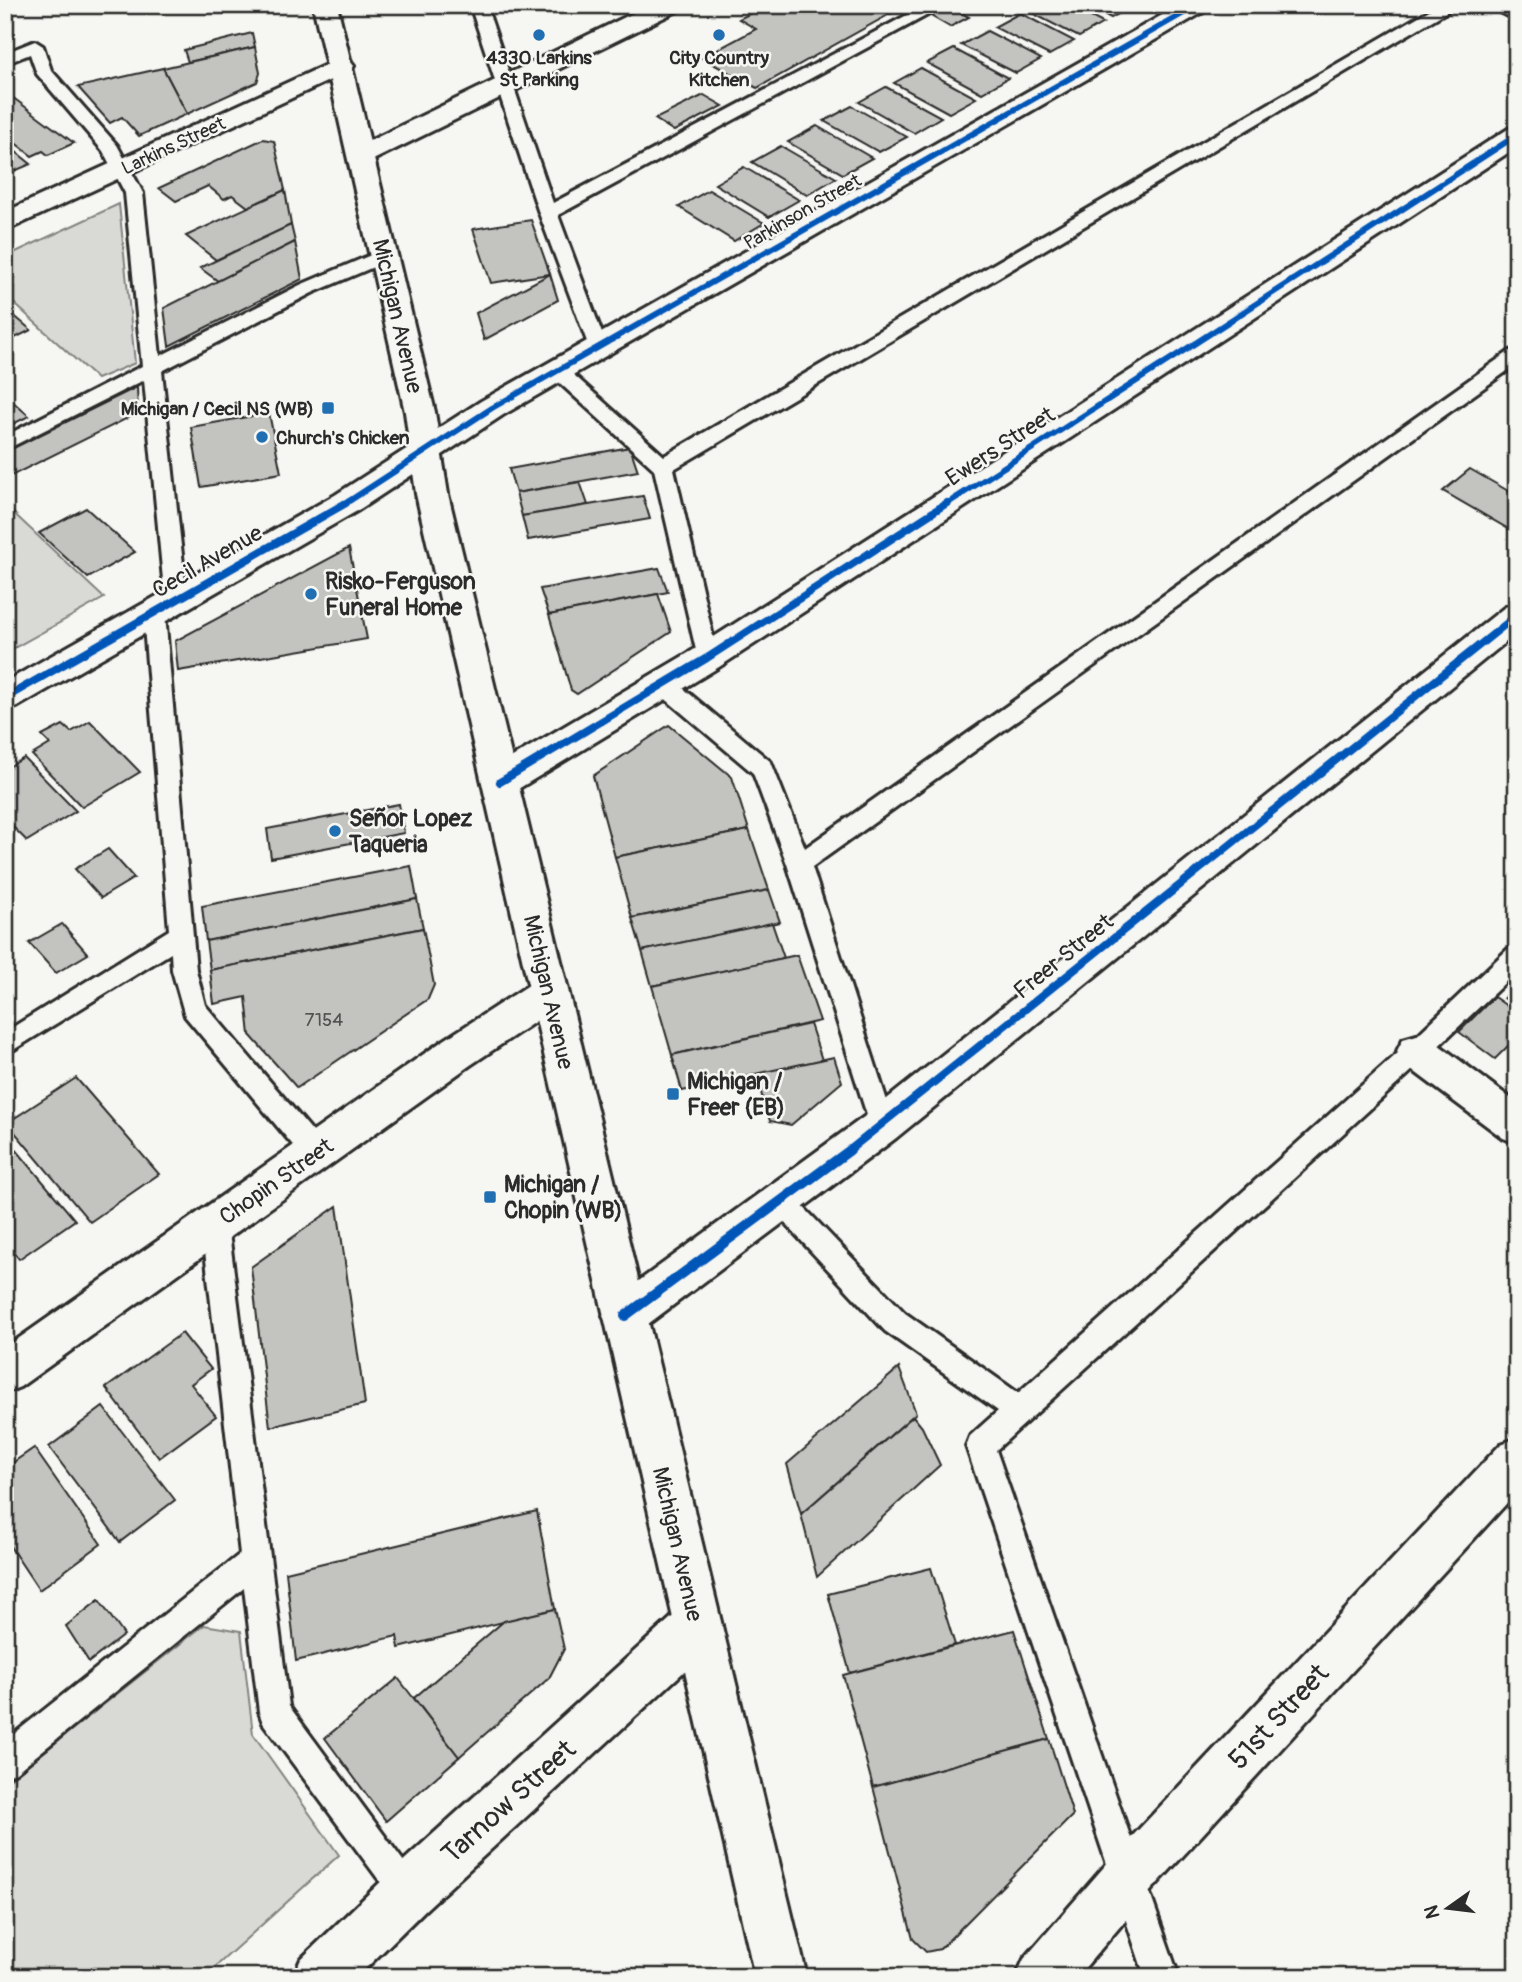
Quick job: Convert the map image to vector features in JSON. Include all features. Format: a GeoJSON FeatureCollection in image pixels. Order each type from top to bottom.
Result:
{"type":"FeatureCollection","features":[{"type":"Feature","properties":{"kind":"street","name":"Michigan Avenue"},"geometry":{"type":"LineString","coordinates":[[325,5],[420,412],[432,494],[781,1977]]}},
{"type":"Feature","properties":{"kind":"street"},"geometry":{"type":"LineString","coordinates":[[362,155],[670,5]]}},
{"type":"Feature","properties":{"kind":"street","name":"Parkinson Street"},"geometry":{"type":"LineString","coordinates":[[426,451],[492,408],[1198,5]]}},
{"type":"Feature","properties":{"kind":"street","name":"Larkins Street"},"geometry":{"type":"LineString","coordinates":[[5,223],[341,66]]}},
{"type":"Feature","properties":{"kind":"street","name":"Ewers Street"},"geometry":{"type":"LineString","coordinates":[[500,782],[707,657],[1517,135]]}},
{"type":"Feature","properties":{"kind":"street","name":"Cecil Avenue"},"geometry":{"type":"LineString","coordinates":[[5,698],[346,503],[426,451]]}},
{"type":"Feature","properties":{"kind":"street","name":"Freer Street"},"geometry":{"type":"LineString","coordinates":[[625,1316],[882,1126],[1517,615]]}},
{"type":"Feature","properties":{"kind":"street","name":"Chopin Street"},"geometry":{"type":"LineString","coordinates":[[5,1373],[455,1055],[549,992]]}},
{"type":"Feature","properties":{"kind":"street"},"geometry":{"type":"LineString","coordinates":[[1417,1051],[1517,1126]]}},
{"type":"Feature","properties":{"kind":"street","name":"51st Street"},"geometry":{"type":"LineString","coordinates":[[1042,1977],[1128,1878],[1517,1459]]}},
{"type":"Feature","properties":{"kind":"street","name":"Tarnow Street"},"geometry":{"type":"LineString","coordinates":[[335,1970],[407,1892],[698,1626]]}},
{"type":"Feature","properties":{"kind":"lane"},"geometry":{"type":"LineString","coordinates":[[478,5],[548,213],[598,347]]}},
{"type":"Feature","properties":{"kind":"lane"},"geometry":{"type":"LineString","coordinates":[[548,213],[937,5]]}},
{"type":"Feature","properties":{"kind":"lane"},"geometry":{"type":"LineString","coordinates":[[663,466],[1450,5]]}},
{"type":"Feature","properties":{"kind":"lane"},"geometry":{"type":"LineString","coordinates":[[1494,5],[1517,16]]}},
{"type":"Feature","properties":{"kind":"lane"},"geometry":{"type":"LineString","coordinates":[[5,59],[35,46],[43,71],[111,149],[134,193],[152,370],[184,970],[194,1009],[316,1154]]}},
{"type":"Feature","properties":{"kind":"lane"},"geometry":{"type":"LineString","coordinates":[[5,444],[306,289],[384,256]]}},
{"type":"Feature","properties":{"kind":"lane"},"geometry":{"type":"LineString","coordinates":[[799,864],[1517,355]]}},
{"type":"Feature","properties":{"kind":"lane"},"geometry":{"type":"LineString","coordinates":[[558,371],[663,466],[707,657]]}},
{"type":"Feature","properties":{"kind":"lane"},"geometry":{"type":"LineString","coordinates":[[663,684],[763,768],[799,864],[882,1126]]}},
{"type":"Feature","properties":{"kind":"lane"},"geometry":{"type":"LineString","coordinates":[[5,1045],[182,934]]}},
{"type":"Feature","properties":{"kind":"lane"},"geometry":{"type":"LineString","coordinates":[[1161,1977],[980,1446],[1417,1051],[1517,956]]}},
{"type":"Feature","properties":{"kind":"lane"},"geometry":{"type":"LineString","coordinates":[[781,1201],[895,1322],[1019,1410]]}},
{"type":"Feature","properties":{"kind":"lane"},"geometry":{"type":"LineString","coordinates":[[215,1225],[274,1712],[407,1892]]}},
{"type":"Feature","properties":{"kind":"lane"},"geometry":{"type":"LineString","coordinates":[[5,1761],[257,1559]]}},
{"type":"Feature","properties":{"kind":"shaded area"},"geometry":{"type":"Polygon","coordinates":[[[119,204],[135,363],[97,379],[5,295],[5,257],[119,204]]]}},
{"type":"Feature","properties":{"kind":"shaded area"},"geometry":{"type":"Polygon","coordinates":[[[5,505],[104,598],[5,653],[5,505]]]}},
{"type":"Feature","properties":{"kind":"shaded area"},"geometry":{"type":"Polygon","coordinates":[[[204,1625],[241,1631],[253,1734],[339,1855],[204,1977],[5,1977],[5,1783],[204,1625]]]}},
{"type":"Feature","properties":{"kind":"building"},"geometry":{"type":"Polygon","coordinates":[[[766,5],[906,5],[757,88],[702,58],[756,29],[739,19],[766,5]]]}},
{"type":"Feature","properties":{"kind":"building"},"geometry":{"type":"Polygon","coordinates":[[[947,5],[969,17],[950,27],[929,15],[947,5]]]}},
{"type":"Feature","properties":{"kind":"building"},"geometry":{"type":"Polygon","coordinates":[[[1031,5],[1068,5],[1103,23],[1079,37],[1024,9],[1031,5]]]}},
{"type":"Feature","properties":{"kind":"building"},"geometry":{"type":"Polygon","coordinates":[[[1086,5],[1134,5],[1111,18],[1086,5]]]}},
{"type":"Feature","properties":{"kind":"building"},"geometry":{"type":"Polygon","coordinates":[[[1020,13],[1074,41],[1049,55],[994,27],[1020,13]]]}},
{"type":"Feature","properties":{"kind":"building"},"geometry":{"type":"Polygon","coordinates":[[[987,31],[1041,59],[1016,73],[961,45],[987,31]]]}},
{"type":"Feature","properties":{"kind":"building"},"geometry":{"type":"Polygon","coordinates":[[[252,33],[255,47],[188,62],[184,50],[252,33]]]}},
{"type":"Feature","properties":{"kind":"building"},"geometry":{"type":"Polygon","coordinates":[[[255,47],[260,73],[257,82],[187,114],[163,68],[255,47]]]}},
{"type":"Feature","properties":{"kind":"building"},"geometry":{"type":"Polygon","coordinates":[[[954,49],[1008,78],[982,93],[927,63],[954,49]]]}},
{"type":"Feature","properties":{"kind":"building"},"geometry":{"type":"Polygon","coordinates":[[[163,68],[187,114],[139,136],[122,117],[110,123],[78,87],[163,68]]]}},
{"type":"Feature","properties":{"kind":"building"},"geometry":{"type":"Polygon","coordinates":[[[921,68],[976,98],[949,113],[894,83],[921,68]]]}},
{"type":"Feature","properties":{"kind":"building"},"geometry":{"type":"Polygon","coordinates":[[[886,87],[941,117],[914,133],[859,102],[886,87]]]}},
{"type":"Feature","properties":{"kind":"building"},"geometry":{"type":"Polygon","coordinates":[[[704,95],[723,106],[674,131],[655,119],[704,95]]]}},
{"type":"Feature","properties":{"kind":"building"},"geometry":{"type":"Polygon","coordinates":[[[12,97],[74,143],[48,155],[43,151],[32,156],[5,135],[5,100],[12,97]]]}},
{"type":"Feature","properties":{"kind":"building"},"geometry":{"type":"Polygon","coordinates":[[[852,106],[907,137],[879,152],[824,121],[852,106]]]}},
{"type":"Feature","properties":{"kind":"building"},"geometry":{"type":"Polygon","coordinates":[[[817,126],[872,158],[843,174],[788,142],[817,126]]]}},
{"type":"Feature","properties":{"kind":"building"},"geometry":{"type":"Polygon","coordinates":[[[263,139],[274,141],[285,190],[248,207],[232,195],[224,199],[208,186],[176,201],[159,188],[263,139]]]}},
{"type":"Feature","properties":{"kind":"building"},"geometry":{"type":"Polygon","coordinates":[[[5,143],[31,164],[5,175],[5,143]]]}},
{"type":"Feature","properties":{"kind":"building"},"geometry":{"type":"Polygon","coordinates":[[[781,146],[836,178],[807,195],[752,162],[781,146]]]}},
{"type":"Feature","properties":{"kind":"building"},"geometry":{"type":"Polygon","coordinates":[[[744,167],[799,200],[769,217],[715,184],[744,167]]]}},
{"type":"Feature","properties":{"kind":"building"},"geometry":{"type":"Polygon","coordinates":[[[285,190],[291,225],[216,260],[186,236],[285,190]]]}},
{"type":"Feature","properties":{"kind":"building"},"geometry":{"type":"Polygon","coordinates":[[[709,190],[764,223],[734,241],[679,207],[709,190]]]}},
{"type":"Feature","properties":{"kind":"building"},"geometry":{"type":"Polygon","coordinates":[[[531,220],[550,274],[491,283],[473,229],[531,220]]]}},
{"type":"Feature","properties":{"kind":"building"},"geometry":{"type":"Polygon","coordinates":[[[291,225],[295,242],[218,281],[200,268],[291,225]]]}},
{"type":"Feature","properties":{"kind":"building"},"geometry":{"type":"Polygon","coordinates":[[[295,242],[302,279],[169,346],[164,308],[295,242]]]}},
{"type":"Feature","properties":{"kind":"building"},"geometry":{"type":"Polygon","coordinates":[[[550,274],[558,300],[484,340],[476,313],[550,274]]]}},
{"type":"Feature","properties":{"kind":"building"},"geometry":{"type":"Polygon","coordinates":[[[5,308],[31,330],[5,343],[5,308]]]}},
{"type":"Feature","properties":{"kind":"building"},"geometry":{"type":"Polygon","coordinates":[[[137,387],[138,413],[5,479],[5,452],[137,387]]]}},
{"type":"Feature","properties":{"kind":"building"},"geometry":{"type":"Polygon","coordinates":[[[11,400],[29,416],[5,428],[5,403],[11,400]]]}},
{"type":"Feature","properties":{"kind":"building"},"geometry":{"type":"Polygon","coordinates":[[[269,413],[281,473],[201,487],[191,427],[269,413]]]}},
{"type":"Feature","properties":{"kind":"building"},"geometry":{"type":"Polygon","coordinates":[[[630,447],[638,471],[516,493],[509,469],[630,447]]]}},
{"type":"Feature","properties":{"kind":"building"},"geometry":{"type":"Polygon","coordinates":[[[1470,469],[1517,496],[1517,527],[1512,531],[1443,491],[1470,469]]]}},
{"type":"Feature","properties":{"kind":"building"},"geometry":{"type":"Polygon","coordinates":[[[580,482],[588,505],[522,516],[516,493],[580,482]]]}},
{"type":"Feature","properties":{"kind":"building"},"geometry":{"type":"Polygon","coordinates":[[[643,496],[650,519],[528,540],[522,516],[643,496]]]}},
{"type":"Feature","properties":{"kind":"building"},"geometry":{"type":"Polygon","coordinates":[[[86,508],[135,552],[88,578],[39,533],[86,508]]]}},
{"type":"Feature","properties":{"kind":"building","name":"Risko-Ferguson Funeral Home"},"geometry":{"type":"Polygon","coordinates":[[[349,548],[367,639],[178,671],[175,641],[349,548]]]}},
{"type":"Feature","properties":{"kind":"building"},"geometry":{"type":"Polygon","coordinates":[[[659,568],[668,592],[549,615],[540,589],[659,568]]]}},
{"type":"Feature","properties":{"kind":"building"},"geometry":{"type":"Polygon","coordinates":[[[658,594],[671,632],[577,694],[571,690],[549,615],[658,594]]]}},
{"type":"Feature","properties":{"kind":"building"},"geometry":{"type":"Polygon","coordinates":[[[90,721],[140,772],[82,807],[32,755],[50,744],[42,736],[63,725],[71,732],[90,721]]]}},
{"type":"Feature","properties":{"kind":"building"},"geometry":{"type":"Polygon","coordinates":[[[669,725],[732,777],[749,830],[615,857],[593,776],[669,725]]]}},
{"type":"Feature","properties":{"kind":"building"},"geometry":{"type":"Polygon","coordinates":[[[24,758],[76,811],[27,841],[5,819],[5,769],[24,758]]]}},
{"type":"Feature","properties":{"kind":"building","name":"Señor Lopez Taqueria"},"geometry":{"type":"Polygon","coordinates":[[[399,804],[404,833],[271,858],[267,829],[399,804]]]}},
{"type":"Feature","properties":{"kind":"building"},"geometry":{"type":"Polygon","coordinates":[[[749,830],[769,890],[632,918],[615,857],[749,830]]]}},
{"type":"Feature","properties":{"kind":"building"},"geometry":{"type":"Polygon","coordinates":[[[108,849],[134,878],[101,898],[75,869],[108,849]]]}},
{"type":"Feature","properties":{"kind":"building"},"geometry":{"type":"Polygon","coordinates":[[[411,866],[417,899],[206,941],[202,906],[411,866]]]}},
{"type":"Feature","properties":{"kind":"building"},"geometry":{"type":"Polygon","coordinates":[[[769,890],[780,922],[642,951],[632,918],[769,890]]]}},
{"type":"Feature","properties":{"kind":"building"},"geometry":{"type":"Polygon","coordinates":[[[417,899],[423,928],[210,970],[206,941],[417,899]]]}},
{"type":"Feature","properties":{"kind":"building"},"geometry":{"type":"Polygon","coordinates":[[[772,923],[784,958],[652,986],[642,951],[772,923]]]}},
{"type":"Feature","properties":{"kind":"building"},"geometry":{"type":"Polygon","coordinates":[[[62,924],[88,954],[56,973],[29,943],[62,924]]]}},
{"type":"Feature","properties":{"kind":"building"},"geometry":{"type":"Polygon","coordinates":[[[423,928],[434,985],[428,999],[297,1088],[250,1035],[246,997],[214,1004],[210,970],[423,928]]]}},
{"type":"Feature","properties":{"kind":"building"},"geometry":{"type":"Polygon","coordinates":[[[797,955],[820,1021],[672,1055],[652,986],[797,955]]]}},
{"type":"Feature","properties":{"kind":"building"},"geometry":{"type":"Polygon","coordinates":[[[1517,986],[1517,1007],[1504,998],[1517,986]]]}},
{"type":"Feature","properties":{"kind":"building"},"geometry":{"type":"Polygon","coordinates":[[[1494,997],[1517,1013],[1517,1037],[1495,1059],[1459,1032],[1494,997]]]}},
{"type":"Feature","properties":{"kind":"building"},"geometry":{"type":"Polygon","coordinates":[[[810,1024],[822,1060],[682,1091],[672,1055],[810,1024]]]}},
{"type":"Feature","properties":{"kind":"building"},"geometry":{"type":"Polygon","coordinates":[[[834,1057],[842,1082],[791,1125],[770,1121],[755,1074],[834,1057]]]}},
{"type":"Feature","properties":{"kind":"building"},"geometry":{"type":"Polygon","coordinates":[[[76,1078],[159,1174],[90,1222],[7,1123],[76,1078]]]}},
{"type":"Feature","properties":{"kind":"building"},"geometry":{"type":"Polygon","coordinates":[[[14,1147],[75,1220],[19,1259],[5,1242],[5,1152],[14,1147]]]}},
{"type":"Feature","properties":{"kind":"building"},"geometry":{"type":"Polygon","coordinates":[[[337,1206],[365,1404],[270,1427],[251,1267],[337,1206]]]}},
{"type":"Feature","properties":{"kind":"building"},"geometry":{"type":"Polygon","coordinates":[[[182,1333],[211,1369],[191,1384],[216,1416],[159,1458],[106,1388],[182,1333]]]}},
{"type":"Feature","properties":{"kind":"building"},"geometry":{"type":"Polygon","coordinates":[[[899,1368],[916,1413],[801,1514],[787,1464],[899,1368]]]}},
{"type":"Feature","properties":{"kind":"building"},"geometry":{"type":"Polygon","coordinates":[[[103,1407],[175,1500],[120,1542],[49,1447],[103,1407]]]}},
{"type":"Feature","properties":{"kind":"building"},"geometry":{"type":"Polygon","coordinates":[[[913,1416],[922,1427],[940,1465],[817,1577],[801,1514],[913,1416]]]}},
{"type":"Feature","properties":{"kind":"building"},"geometry":{"type":"Polygon","coordinates":[[[34,1448],[101,1544],[39,1590],[5,1539],[5,1468],[34,1448]]]}},
{"type":"Feature","properties":{"kind":"building"},"geometry":{"type":"Polygon","coordinates":[[[537,1511],[555,1609],[399,1648],[397,1636],[296,1661],[286,1572],[537,1511]]]}},
{"type":"Feature","properties":{"kind":"building"},"geometry":{"type":"Polygon","coordinates":[[[931,1568],[955,1645],[850,1673],[828,1594],[931,1568]]]}},
{"type":"Feature","properties":{"kind":"building"},"geometry":{"type":"Polygon","coordinates":[[[99,1600],[124,1635],[89,1662],[66,1626],[99,1600]]]}},
{"type":"Feature","properties":{"kind":"building"},"geometry":{"type":"Polygon","coordinates":[[[555,1609],[564,1649],[549,1678],[459,1757],[414,1698],[504,1621],[555,1609]]]}},
{"type":"Feature","properties":{"kind":"building"},"geometry":{"type":"Polygon","coordinates":[[[1014,1630],[1049,1739],[873,1787],[843,1675],[1014,1630]]]}},
{"type":"Feature","properties":{"kind":"building"},"geometry":{"type":"Polygon","coordinates":[[[398,1678],[459,1757],[386,1821],[325,1738],[398,1678]]]}},
{"type":"Feature","properties":{"kind":"building"},"geometry":{"type":"Polygon","coordinates":[[[1049,1739],[1073,1815],[940,1949],[926,1952],[913,1939],[873,1787],[1049,1739]]]}},
{"type":"Feature","properties":{"kind":"cycle path"},"geometry":{"type":"LineString","coordinates":[[5,698],[346,503],[492,408],[1198,5]]}},
{"type":"Feature","properties":{"kind":"cycle path"},"geometry":{"type":"LineString","coordinates":[[500,782],[707,658],[1517,135]]}},
{"type":"Feature","properties":{"kind":"cycle path"},"geometry":{"type":"LineString","coordinates":[[625,1316],[882,1126],[1517,615]]}},
{"type":"Feature","properties":{"kind":"place","name":"4330 Larkins St Parking"},"geometry":{"type":"Point","coordinates":[539,35]}},
{"type":"Feature","properties":{"kind":"place","name":"City Country Kitchen"},"geometry":{"type":"Point","coordinates":[719,35]}},
{"type":"Feature","properties":{"kind":"place","name":"Michigan / Cecil NS (WB)"},"geometry":{"type":"Point","coordinates":[328,408]}},
{"type":"Feature","properties":{"kind":"place","name":"Church's Chicken"},"geometry":{"type":"Point","coordinates":[262,437]}},
{"type":"Feature","properties":{"kind":"place","name":"Risko-Ferguson Funeral Home"},"geometry":{"type":"Point","coordinates":[311,594]}},
{"type":"Feature","properties":{"kind":"place","name":"Señor Lopez Taqueria"},"geometry":{"type":"Point","coordinates":[335,831]}},
{"type":"Feature","properties":{"kind":"place","name":"Michigan / Freer (EB)"},"geometry":{"type":"Point","coordinates":[673,1094]}},
{"type":"Feature","properties":{"kind":"place","name":"Michigan / Chopin (WB)"},"geometry":{"type":"Point","coordinates":[490,1197]}}]}
